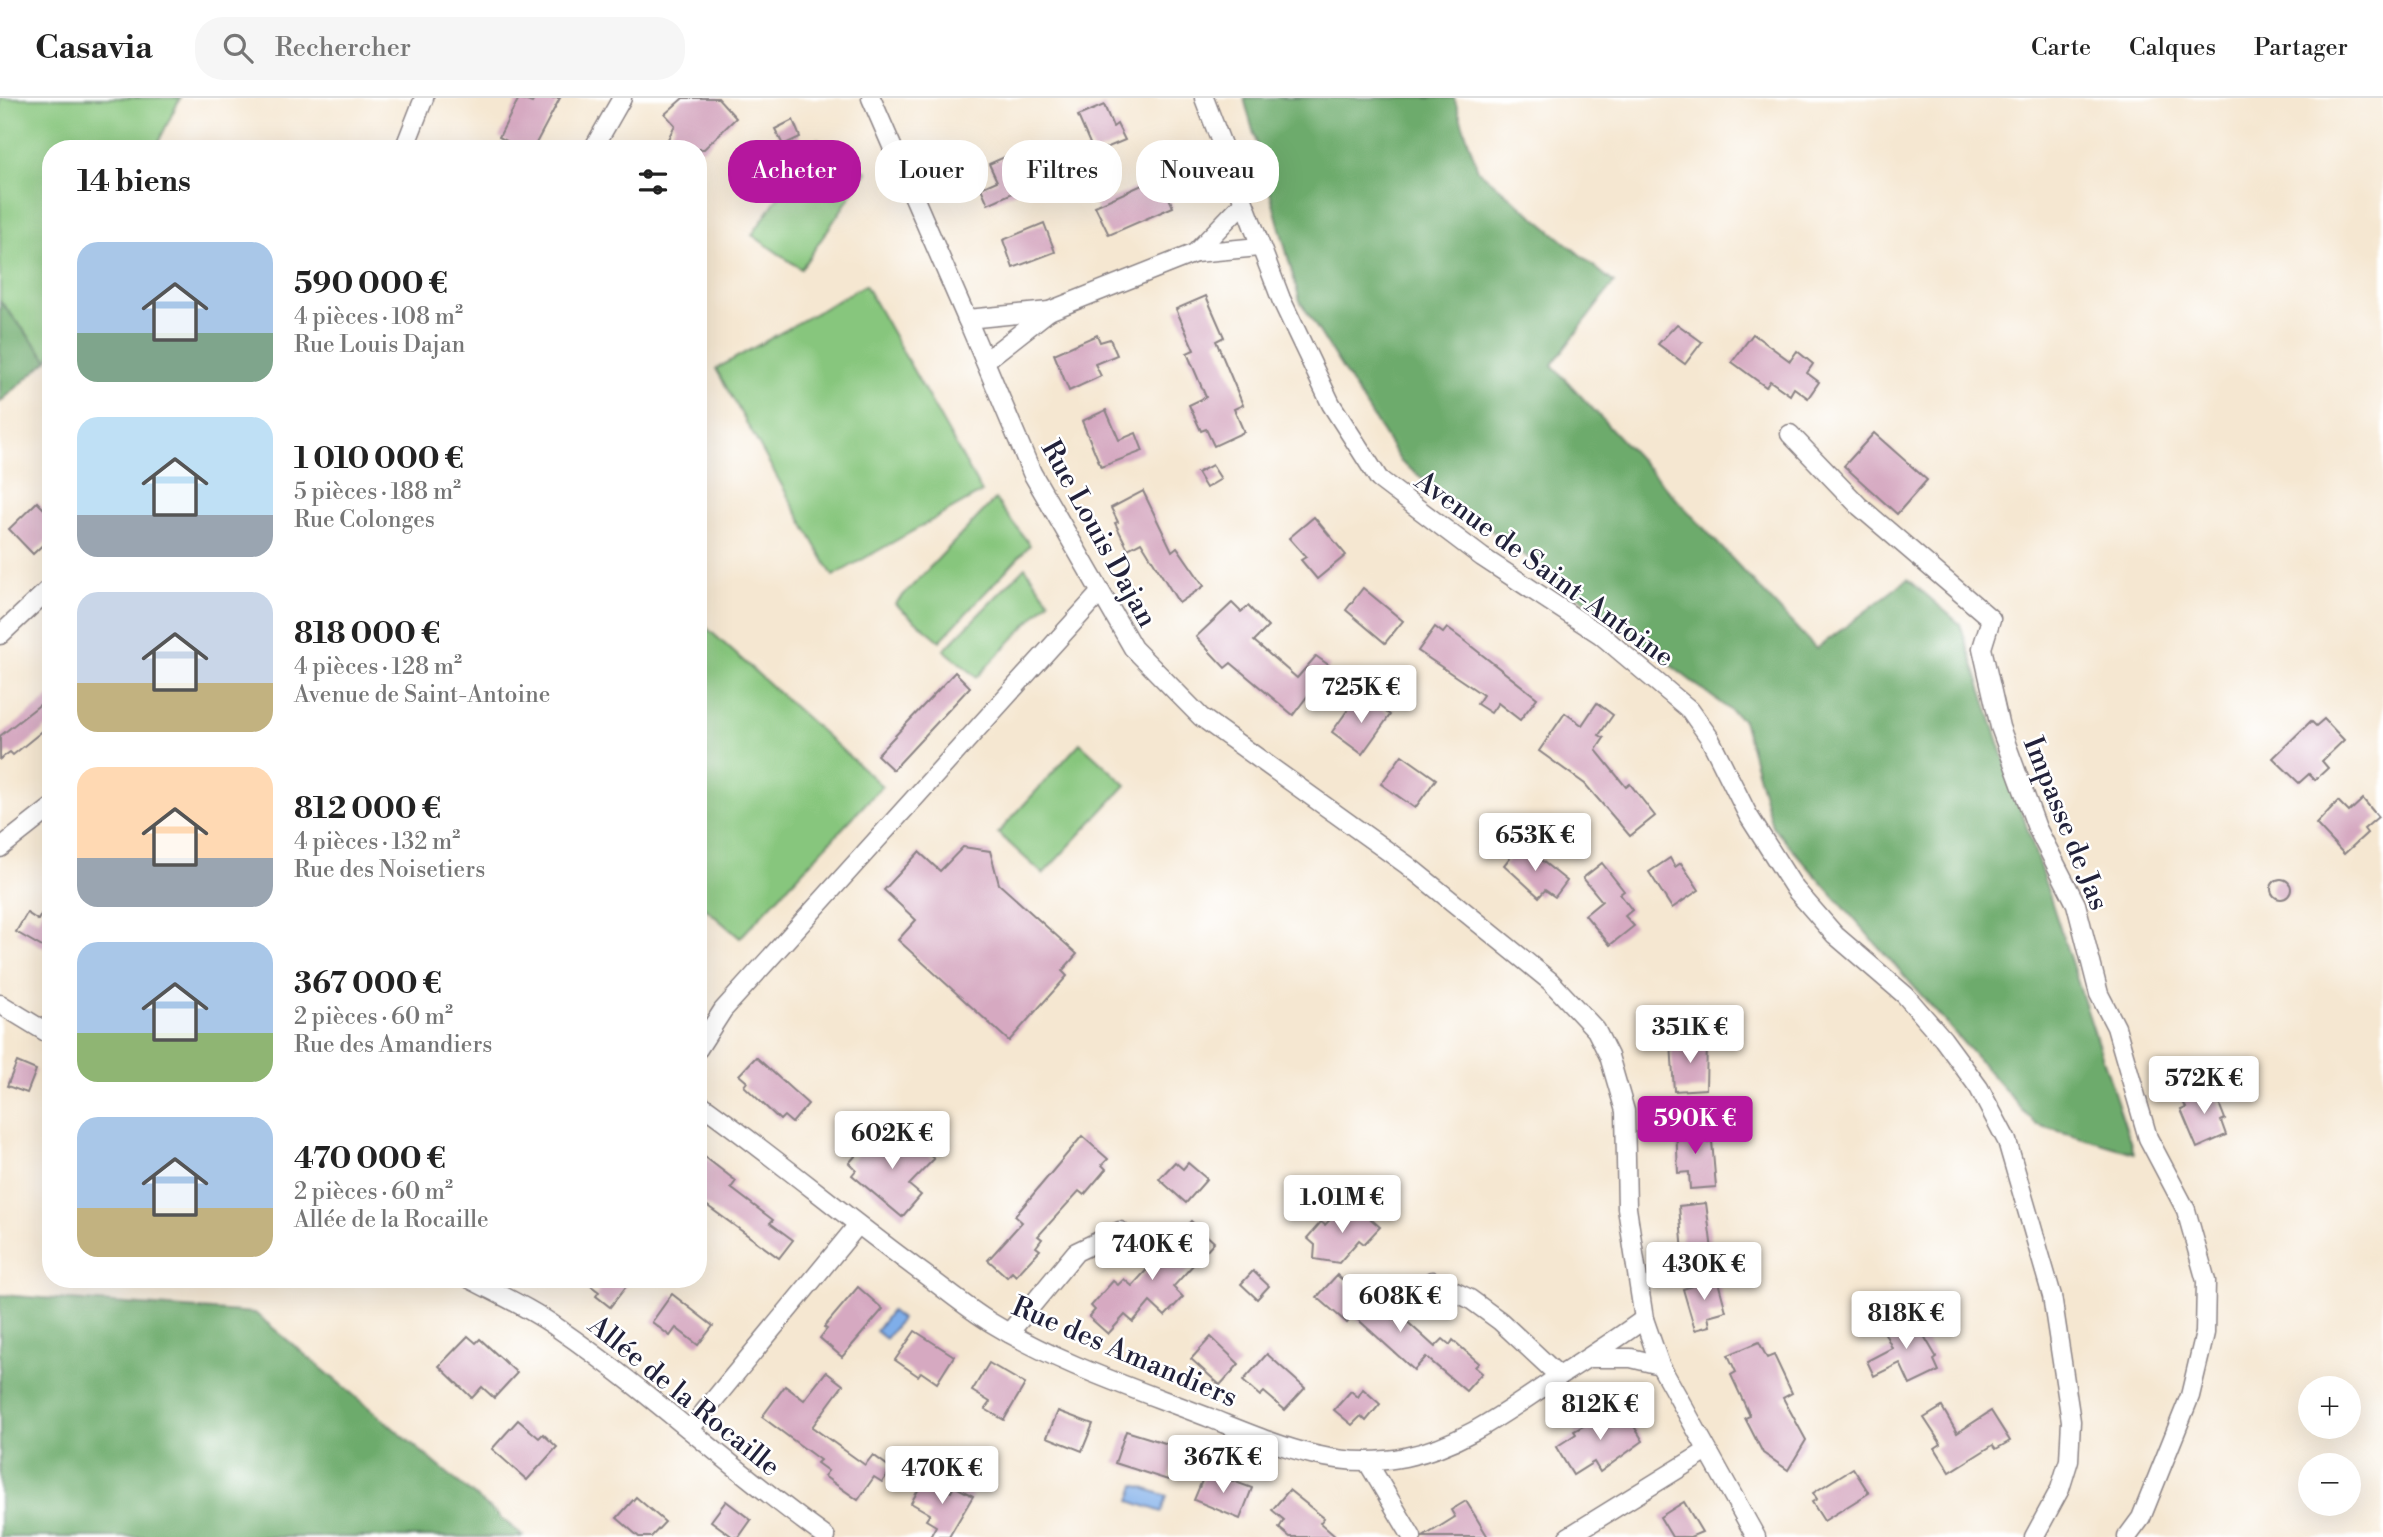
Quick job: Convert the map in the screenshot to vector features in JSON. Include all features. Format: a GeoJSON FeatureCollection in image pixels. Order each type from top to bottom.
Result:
{"type":"FeatureCollection","features":[{"type":"Feature","properties":{"kind":"street"},"geometry":{"type":"LineString","coordinates":[[408,140],[424,98]]}},
{"type":"Feature","properties":{"kind":"street"},"geometry":{"type":"LineString","coordinates":[[598,140],[622,98]]}},
{"type":"Feature","properties":{"kind":"street","name":"Rue Louis Dajan"},"geometry":{"type":"LineString","coordinates":[[871,98],[1032,472],[1099,594],[1133,648],[1201,717],[1406,865],[1550,981],[1596,1030],[1609,1056],[1625,1111],[1627,1208],[1644,1319],[1660,1365],[1756,1537]]}},
{"type":"Feature","properties":{"kind":"street","name":"Avenue de Saint-Antoine"},"geometry":{"type":"LineString","coordinates":[[1203,98],[1219,140]]}},
{"type":"Feature","properties":{"kind":"street"},"geometry":{"type":"LineString","coordinates":[[1195,253],[1243,203]]}},
{"type":"Feature","properties":{"kind":"street","name":"Avenue de Saint-Antoine"},"geometry":{"type":"LineString","coordinates":[[1243,203],[1259,247],[1331,404],[1379,479],[1482,557],[1601,635],[1690,710],[1709,737],[1748,815],[1795,889],[1835,935],[1905,995],[1943,1039],[1979,1088],[2007,1141],[2052,1296],[2071,1421],[2069,1460],[2060,1489],[2034,1537]]}},
{"type":"Feature","properties":{"kind":"street"},"geometry":{"type":"LineString","coordinates":[[967,319],[1049,311],[1195,253],[1259,247]]}},
{"type":"Feature","properties":{"kind":"street"},"geometry":{"type":"LineString","coordinates":[[985,361],[1049,311]]}},
{"type":"Feature","properties":{"kind":"street","name":"Impasse de Jas"},"geometry":{"type":"LineString","coordinates":[[1790,434],[1859,506],[1991,619],[1982,648],[2000,727],[2036,828],[2076,904],[2099,994],[2116,1027],[2148,1139],[2186,1210],[2206,1281],[2205,1333],[2190,1396],[2141,1518],[2127,1537]]}},
{"type":"Feature","properties":{"kind":"street"},"geometry":{"type":"LineString","coordinates":[[707,1035],[723,1010],[1099,594]]}},
{"type":"Feature","properties":{"kind":"street"},"geometry":{"type":"LineString","coordinates":[[0,635],[42,595]]}},
{"type":"Feature","properties":{"kind":"street"},"geometry":{"type":"LineString","coordinates":[[0,848],[42,815]]}},
{"type":"Feature","properties":{"kind":"street"},"geometry":{"type":"LineString","coordinates":[[0,1004],[42,1030]]}},
{"type":"Feature","properties":{"kind":"street","name":"Rue des Amandiers"},"geometry":{"type":"LineString","coordinates":[[707,1108],[777,1159],[857,1226],[1009,1333],[1052,1355],[1298,1452],[1368,1463],[1406,1457],[1451,1444],[1479,1431],[1559,1376],[1591,1358],[1644,1319]]}},
{"type":"Feature","properties":{"kind":"street"},"geometry":{"type":"LineString","coordinates":[[690,1429],[857,1226]]}},
{"type":"Feature","properties":{"kind":"street"},"geometry":{"type":"LineString","coordinates":[[1009,1333],[1076,1252],[1120,1231]]}},
{"type":"Feature","properties":{"kind":"street"},"geometry":{"type":"LineString","coordinates":[[1432,1281],[1470,1298],[1500,1321],[1559,1376]]}},
{"type":"Feature","properties":{"kind":"street","name":"Allée de la Rocaille"},"geometry":{"type":"LineString","coordinates":[[486,1288],[559,1328],[690,1429],[765,1493],[826,1537]]}},
{"type":"Feature","properties":{"kind":"street"},"geometry":{"type":"LineString","coordinates":[[1591,1358],[1630,1358],[1660,1365]]}},
{"type":"Feature","properties":{"kind":"street"},"geometry":{"type":"LineString","coordinates":[[1568,1537],[1707,1451]]}},
{"type":"Feature","properties":{"kind":"street"},"geometry":{"type":"LineString","coordinates":[[1368,1463],[1412,1537]]}},
{"type":"Feature","properties":{"kind":"green space"},"geometry":{"type":"Polygon","coordinates":[[[0,98],[180,98],[159,140],[42,140],[42,353],[0,301],[0,98]]]}},
{"type":"Feature","properties":{"kind":"green space"},"geometry":{"type":"Polygon","coordinates":[[[1244,98],[1454,98],[1478,170],[1614,283],[1552,365],[1816,649],[1908,579],[1960,624],[2134,1153],[2035,1124],[1772,826],[1743,720],[1401,462],[1300,301],[1273,203],[1279,203],[1279,140],[1256,140],[1244,98]]]}},
{"type":"Feature","properties":{"kind":"green space"},"geometry":{"type":"Polygon","coordinates":[[[861,168],[867,172],[861,181],[861,168]]]}},
{"type":"Feature","properties":{"kind":"green space"},"geometry":{"type":"Polygon","coordinates":[[[774,203],[846,203],[801,269],[752,235],[774,203]]]}},
{"type":"Feature","properties":{"kind":"green space"},"geometry":{"type":"Polygon","coordinates":[[[865,285],[982,492],[833,576],[716,369],[865,285]]]}},
{"type":"Feature","properties":{"kind":"green space"},"geometry":{"type":"Polygon","coordinates":[[[0,301],[42,353],[42,365],[0,402],[0,301]]]}},
{"type":"Feature","properties":{"kind":"green space"},"geometry":{"type":"Polygon","coordinates":[[[995,499],[1030,545],[940,641],[895,604],[995,499]]]}},
{"type":"Feature","properties":{"kind":"green space"},"geometry":{"type":"Polygon","coordinates":[[[1025,567],[1049,601],[977,677],[944,650],[1025,567]]]}},
{"type":"Feature","properties":{"kind":"green space"},"geometry":{"type":"Polygon","coordinates":[[[707,628],[882,786],[740,938],[707,910],[707,628]]]}},
{"type":"Feature","properties":{"kind":"green space"},"geometry":{"type":"Polygon","coordinates":[[[1080,743],[1126,785],[1043,874],[998,833],[1080,743]]]}},
{"type":"Feature","properties":{"kind":"green space"},"geometry":{"type":"Polygon","coordinates":[[[0,1295],[255,1313],[524,1537],[0,1537],[0,1295]]]}},
{"type":"Feature","properties":{"kind":"water"},"geometry":{"type":"Polygon","coordinates":[[[891,1311],[901,1319],[886,1339],[876,1331],[891,1311]]]}},
{"type":"Feature","properties":{"kind":"water"},"geometry":{"type":"Polygon","coordinates":[[[1135,1485],[1167,1496],[1162,1512],[1130,1501],[1135,1485]]]}},
{"type":"Feature","properties":{"kind":"building"},"geometry":{"type":"Polygon","coordinates":[[[519,98],[532,103],[535,98],[560,98],[538,140],[505,140],[499,137],[519,98]]]}},
{"type":"Feature","properties":{"kind":"building"},"geometry":{"type":"Polygon","coordinates":[[[683,98],[718,98],[736,118],[707,146],[707,140],[668,140],[675,125],[665,114],[683,98]]]}},
{"type":"Feature","properties":{"kind":"building"},"geometry":{"type":"Polygon","coordinates":[[[1104,105],[1113,127],[1117,124],[1125,140],[1088,140],[1078,116],[1104,105]]]}},
{"type":"Feature","properties":{"kind":"building"},"geometry":{"type":"Polygon","coordinates":[[[793,120],[800,137],[780,140],[775,129],[793,120]]]}},
{"type":"Feature","properties":{"kind":"building"},"geometry":{"type":"Polygon","coordinates":[[[1002,158],[1002,198],[988,204],[988,185],[997,181],[989,164],[1002,158]]]}},
{"type":"Feature","properties":{"kind":"building"},"geometry":{"type":"Polygon","coordinates":[[[1136,188],[1136,203],[1171,203],[1173,207],[1109,235],[1095,206],[1102,203],[1122,203],[1122,194],[1136,188]]]}},
{"type":"Feature","properties":{"kind":"building"},"geometry":{"type":"Polygon","coordinates":[[[1044,223],[1055,252],[1013,268],[1003,240],[1044,223]]]}},
{"type":"Feature","properties":{"kind":"building"},"geometry":{"type":"Polygon","coordinates":[[[1206,296],[1224,337],[1216,341],[1243,405],[1234,409],[1244,432],[1214,446],[1206,429],[1201,431],[1189,405],[1206,397],[1187,353],[1194,350],[1176,309],[1206,296]]]}},
{"type":"Feature","properties":{"kind":"building"},"geometry":{"type":"Polygon","coordinates":[[[1677,324],[1702,342],[1685,364],[1658,344],[1677,324]]]}},
{"type":"Feature","properties":{"kind":"building"},"geometry":{"type":"Polygon","coordinates":[[[1753,334],[1790,361],[1797,351],[1813,364],[1807,373],[1819,382],[1808,398],[1794,388],[1790,395],[1770,381],[1766,387],[1732,362],[1753,334]]]}},
{"type":"Feature","properties":{"kind":"building"},"geometry":{"type":"Polygon","coordinates":[[[1097,335],[1100,342],[1110,339],[1117,355],[1095,364],[1101,376],[1069,391],[1054,354],[1097,335]]]}},
{"type":"Feature","properties":{"kind":"building"},"geometry":{"type":"Polygon","coordinates":[[[1106,410],[1119,440],[1136,433],[1143,451],[1101,467],[1082,421],[1106,410]]]}},
{"type":"Feature","properties":{"kind":"building"},"geometry":{"type":"Polygon","coordinates":[[[1874,433],[1927,480],[1897,514],[1844,466],[1874,433]]]}},
{"type":"Feature","properties":{"kind":"building"},"geometry":{"type":"Polygon","coordinates":[[[1212,465],[1221,479],[1206,488],[1197,473],[1212,465]]]}},
{"type":"Feature","properties":{"kind":"building"},"geometry":{"type":"Polygon","coordinates":[[[1143,491],[1172,551],[1177,547],[1204,586],[1179,603],[1141,542],[1128,549],[1115,523],[1118,522],[1111,508],[1143,491]]]}},
{"type":"Feature","properties":{"kind":"building"},"geometry":{"type":"Polygon","coordinates":[[[37,502],[42,507],[42,546],[33,554],[9,529],[37,502]]]}},
{"type":"Feature","properties":{"kind":"building"},"geometry":{"type":"Polygon","coordinates":[[[1314,517],[1346,555],[1317,579],[1301,560],[1306,557],[1289,538],[1314,517]]]}},
{"type":"Feature","properties":{"kind":"building"},"geometry":{"type":"Polygon","coordinates":[[[1363,588],[1403,621],[1385,643],[1346,610],[1363,588]]]}},
{"type":"Feature","properties":{"kind":"building"},"geometry":{"type":"Polygon","coordinates":[[[1232,603],[1241,612],[1248,606],[1268,627],[1254,641],[1297,678],[1316,656],[1330,666],[1293,715],[1231,663],[1225,668],[1196,637],[1232,603]]]}},
{"type":"Feature","properties":{"kind":"building"},"geometry":{"type":"Polygon","coordinates":[[[1435,627],[1443,633],[1447,628],[1537,698],[1520,720],[1498,703],[1491,713],[1477,704],[1483,695],[1418,651],[1435,627]]]}},
{"type":"Feature","properties":{"kind":"building"},"geometry":{"type":"Polygon","coordinates":[[[955,672],[970,687],[893,770],[877,755],[955,672]]]}},
{"type":"Feature","properties":{"kind":"building"},"geometry":{"type":"Polygon","coordinates":[[[1367,698],[1390,715],[1362,754],[1332,732],[1352,704],[1359,709],[1367,698]]]}},
{"type":"Feature","properties":{"kind":"building"},"geometry":{"type":"Polygon","coordinates":[[[42,703],[42,731],[13,755],[10,752],[0,759],[0,736],[42,703]]]}},
{"type":"Feature","properties":{"kind":"building"},"geometry":{"type":"Polygon","coordinates":[[[1597,703],[1613,715],[1599,735],[1604,738],[1596,750],[1626,787],[1630,784],[1655,816],[1630,836],[1585,784],[1539,751],[1565,713],[1582,725],[1597,703]]]}},
{"type":"Feature","properties":{"kind":"building"},"geometry":{"type":"Polygon","coordinates":[[[2324,719],[2344,740],[2322,761],[2328,768],[2315,780],[2309,774],[2299,783],[2273,758],[2311,721],[2316,726],[2324,719]]]}},
{"type":"Feature","properties":{"kind":"building"},"geometry":{"type":"Polygon","coordinates":[[[1402,755],[1436,779],[1415,808],[1381,784],[1402,755]]]}},
{"type":"Feature","properties":{"kind":"building"},"geometry":{"type":"Polygon","coordinates":[[[2363,799],[2378,817],[2364,829],[2367,833],[2344,854],[2316,824],[2338,801],[2349,812],[2363,799]]]}},
{"type":"Feature","properties":{"kind":"building"},"geometry":{"type":"Polygon","coordinates":[[[1521,844],[1567,881],[1555,897],[1545,890],[1539,897],[1504,865],[1521,844]]]}},
{"type":"Feature","properties":{"kind":"building"},"geometry":{"type":"Polygon","coordinates":[[[963,847],[990,851],[999,884],[1077,954],[1062,971],[1067,976],[1009,1041],[898,940],[916,920],[884,890],[919,852],[940,871],[963,847]]]}},
{"type":"Feature","properties":{"kind":"building"},"geometry":{"type":"Polygon","coordinates":[[[1670,858],[1675,867],[1681,863],[1699,890],[1672,908],[1649,872],[1670,858]]]}},
{"type":"Feature","properties":{"kind":"building"},"geometry":{"type":"Polygon","coordinates":[[[1602,863],[1624,891],[1620,894],[1632,910],[1625,916],[1634,926],[1610,945],[1585,915],[1602,901],[1583,878],[1602,863]]]}},
{"type":"Feature","properties":{"kind":"building"},"geometry":{"type":"Polygon","coordinates":[[[2281,879],[2288,882],[2291,889],[2288,896],[2281,899],[2274,896],[2271,889],[2274,882],[2281,879]]]}},
{"type":"Feature","properties":{"kind":"building"},"geometry":{"type":"Polygon","coordinates":[[[27,913],[38,920],[42,913],[42,947],[16,932],[27,913]]]}},
{"type":"Feature","properties":{"kind":"building"},"geometry":{"type":"Polygon","coordinates":[[[1707,1040],[1706,1089],[1674,1091],[1671,1043],[1707,1040]]]}},
{"type":"Feature","properties":{"kind":"building"},"geometry":{"type":"Polygon","coordinates":[[[756,1057],[808,1104],[792,1123],[784,1116],[780,1120],[744,1086],[747,1082],[739,1075],[756,1057]]]}},
{"type":"Feature","properties":{"kind":"building"},"geometry":{"type":"Polygon","coordinates":[[[17,1062],[36,1070],[27,1093],[7,1086],[17,1062]]]}},
{"type":"Feature","properties":{"kind":"building"},"geometry":{"type":"Polygon","coordinates":[[[2211,1083],[2225,1119],[2221,1121],[2226,1135],[2197,1148],[2181,1110],[2186,1108],[2182,1099],[2192,1094],[2191,1091],[2211,1083]]]}},
{"type":"Feature","properties":{"kind":"building"},"geometry":{"type":"Polygon","coordinates":[[[1703,1123],[1704,1142],[1712,1141],[1716,1187],[1690,1189],[1689,1172],[1678,1173],[1676,1125],[1703,1123]]]}},
{"type":"Feature","properties":{"kind":"building"},"geometry":{"type":"Polygon","coordinates":[[[903,1132],[934,1159],[909,1185],[921,1195],[902,1217],[852,1175],[856,1170],[849,1163],[871,1138],[887,1152],[903,1132]]]}},
{"type":"Feature","properties":{"kind":"building"},"geometry":{"type":"Polygon","coordinates":[[[1082,1136],[1108,1159],[1102,1165],[1106,1169],[1084,1195],[1079,1191],[1038,1236],[1042,1239],[1036,1247],[1040,1250],[1016,1276],[1012,1272],[1007,1277],[988,1260],[1022,1222],[1015,1216],[1082,1136]]]}},
{"type":"Feature","properties":{"kind":"building"},"geometry":{"type":"Polygon","coordinates":[[[707,1159],[736,1181],[731,1188],[773,1220],[770,1223],[793,1240],[779,1258],[707,1206],[707,1159]]]}},
{"type":"Feature","properties":{"kind":"building"},"geometry":{"type":"Polygon","coordinates":[[[1175,1162],[1183,1169],[1188,1163],[1207,1179],[1186,1203],[1159,1179],[1175,1162]]]}},
{"type":"Feature","properties":{"kind":"building"},"geometry":{"type":"Polygon","coordinates":[[[1706,1203],[1712,1250],[1683,1253],[1679,1206],[1706,1203]]]}},
{"type":"Feature","properties":{"kind":"building"},"geometry":{"type":"Polygon","coordinates":[[[1342,1207],[1350,1215],[1357,1207],[1380,1227],[1364,1244],[1359,1240],[1339,1263],[1314,1259],[1315,1245],[1307,1238],[1321,1222],[1325,1225],[1342,1207]]]}},
{"type":"Feature","properties":{"kind":"building"},"geometry":{"type":"Polygon","coordinates":[[[1191,1221],[1214,1242],[1173,1287],[1183,1297],[1165,1316],[1150,1302],[1133,1322],[1125,1315],[1108,1334],[1089,1317],[1095,1310],[1091,1306],[1113,1281],[1118,1285],[1124,1279],[1132,1286],[1191,1221]]]}},
{"type":"Feature","properties":{"kind":"building"},"geometry":{"type":"Polygon","coordinates":[[[1253,1271],[1269,1286],[1257,1299],[1241,1284],[1253,1271]]]}},
{"type":"Feature","properties":{"kind":"building"},"geometry":{"type":"Polygon","coordinates":[[[1337,1275],[1358,1294],[1362,1290],[1398,1322],[1402,1317],[1435,1347],[1443,1339],[1450,1345],[1453,1340],[1479,1363],[1475,1367],[1482,1373],[1466,1391],[1426,1357],[1414,1370],[1353,1315],[1347,1323],[1317,1297],[1337,1275]]]}},
{"type":"Feature","properties":{"kind":"building"},"geometry":{"type":"Polygon","coordinates":[[[1717,1278],[1726,1311],[1708,1316],[1710,1326],[1695,1330],[1683,1289],[1717,1278]]]}},
{"type":"Feature","properties":{"kind":"building"},"geometry":{"type":"Polygon","coordinates":[[[858,1287],[883,1309],[842,1357],[820,1338],[827,1329],[824,1327],[858,1287]]]}},
{"type":"Feature","properties":{"kind":"building"},"geometry":{"type":"Polygon","coordinates":[[[594,1288],[625,1288],[610,1307],[596,1296],[599,1292],[594,1288]]]}},
{"type":"Feature","properties":{"kind":"building"},"geometry":{"type":"Polygon","coordinates":[[[672,1294],[713,1326],[698,1345],[676,1328],[670,1336],[652,1322],[672,1294]]]}},
{"type":"Feature","properties":{"kind":"building"},"geometry":{"type":"Polygon","coordinates":[[[1910,1312],[1937,1358],[1934,1360],[1939,1371],[1910,1385],[1900,1363],[1874,1376],[1867,1361],[1892,1348],[1882,1327],[1910,1312]]]}},
{"type":"Feature","properties":{"kind":"building"},"geometry":{"type":"Polygon","coordinates":[[[915,1331],[954,1356],[937,1383],[921,1372],[918,1376],[895,1360],[915,1331]]]}},
{"type":"Feature","properties":{"kind":"building"},"geometry":{"type":"Polygon","coordinates":[[[468,1336],[476,1343],[480,1339],[517,1373],[494,1398],[482,1387],[472,1398],[439,1366],[468,1336]]]}},
{"type":"Feature","properties":{"kind":"building"},"geometry":{"type":"Polygon","coordinates":[[[1211,1337],[1239,1364],[1220,1385],[1191,1359],[1211,1337]]]}},
{"type":"Feature","properties":{"kind":"building"},"geometry":{"type":"Polygon","coordinates":[[[1759,1342],[1767,1358],[1774,1355],[1792,1393],[1783,1398],[1806,1440],[1788,1470],[1763,1453],[1745,1418],[1750,1416],[1731,1375],[1736,1372],[1728,1355],[1759,1342]]]}},
{"type":"Feature","properties":{"kind":"building"},"geometry":{"type":"Polygon","coordinates":[[[1267,1354],[1305,1388],[1285,1410],[1264,1392],[1260,1396],[1243,1381],[1267,1354]]]}},
{"type":"Feature","properties":{"kind":"building"},"geometry":{"type":"Polygon","coordinates":[[[989,1363],[1025,1384],[1004,1420],[985,1409],[990,1402],[972,1391],[989,1363]]]}},
{"type":"Feature","properties":{"kind":"building"},"geometry":{"type":"Polygon","coordinates":[[[826,1372],[843,1385],[812,1427],[865,1465],[873,1455],[892,1469],[882,1482],[874,1477],[858,1500],[824,1476],[828,1471],[817,1463],[820,1460],[762,1417],[785,1386],[804,1400],[826,1372]]]}},
{"type":"Feature","properties":{"kind":"building"},"geometry":{"type":"Polygon","coordinates":[[[1363,1389],[1380,1404],[1366,1421],[1361,1416],[1352,1425],[1334,1410],[1351,1391],[1358,1397],[1363,1389]]]}},
{"type":"Feature","properties":{"kind":"building"},"geometry":{"type":"Polygon","coordinates":[[[1621,1405],[1643,1441],[1600,1472],[1594,1462],[1573,1475],[1556,1447],[1576,1434],[1574,1431],[1621,1405]]]}},
{"type":"Feature","properties":{"kind":"building"},"geometry":{"type":"Polygon","coordinates":[[[1942,1407],[1957,1433],[1991,1411],[2010,1441],[1996,1449],[1993,1445],[1950,1472],[1935,1448],[1941,1444],[1924,1418],[1942,1407]]]}},
{"type":"Feature","properties":{"kind":"building"},"geometry":{"type":"Polygon","coordinates":[[[1058,1411],[1093,1424],[1082,1451],[1047,1437],[1058,1411]]]}},
{"type":"Feature","properties":{"kind":"building"},"geometry":{"type":"Polygon","coordinates":[[[518,1420],[539,1438],[543,1434],[557,1447],[527,1480],[492,1449],[518,1420]]]}},
{"type":"Feature","properties":{"kind":"building"},"geometry":{"type":"Polygon","coordinates":[[[1126,1431],[1178,1447],[1168,1480],[1115,1463],[1126,1431]]]}},
{"type":"Feature","properties":{"kind":"building"},"geometry":{"type":"Polygon","coordinates":[[[1853,1468],[1869,1493],[1824,1521],[1812,1502],[1817,1499],[1813,1493],[1853,1468]]]}},
{"type":"Feature","properties":{"kind":"building"},"geometry":{"type":"Polygon","coordinates":[[[1206,1471],[1252,1488],[1240,1519],[1194,1500],[1206,1471]]]}},
{"type":"Feature","properties":{"kind":"building"},"geometry":{"type":"Polygon","coordinates":[[[925,1478],[951,1492],[954,1486],[973,1496],[949,1537],[930,1537],[936,1526],[926,1520],[930,1514],[911,1503],[925,1478]]]}},
{"type":"Feature","properties":{"kind":"building"},"geometry":{"type":"Polygon","coordinates":[[[1289,1490],[1324,1518],[1320,1523],[1336,1537],[1290,1537],[1279,1528],[1284,1520],[1272,1510],[1289,1490]]]}},
{"type":"Feature","properties":{"kind":"building"},"geometry":{"type":"Polygon","coordinates":[[[636,1497],[665,1522],[651,1537],[639,1537],[617,1518],[636,1497]]]}},
{"type":"Feature","properties":{"kind":"building"},"geometry":{"type":"Polygon","coordinates":[[[726,1501],[751,1520],[739,1537],[733,1537],[711,1521],[726,1501]]]}},
{"type":"Feature","properties":{"kind":"building"},"geometry":{"type":"Polygon","coordinates":[[[1466,1501],[1488,1537],[1423,1537],[1455,1517],[1451,1510],[1466,1501]]]}},
{"type":"Feature","properties":{"kind":"building"},"geometry":{"type":"Polygon","coordinates":[[[1684,1502],[1702,1532],[1690,1537],[1672,1537],[1660,1517],[1684,1502]]]}}]}
